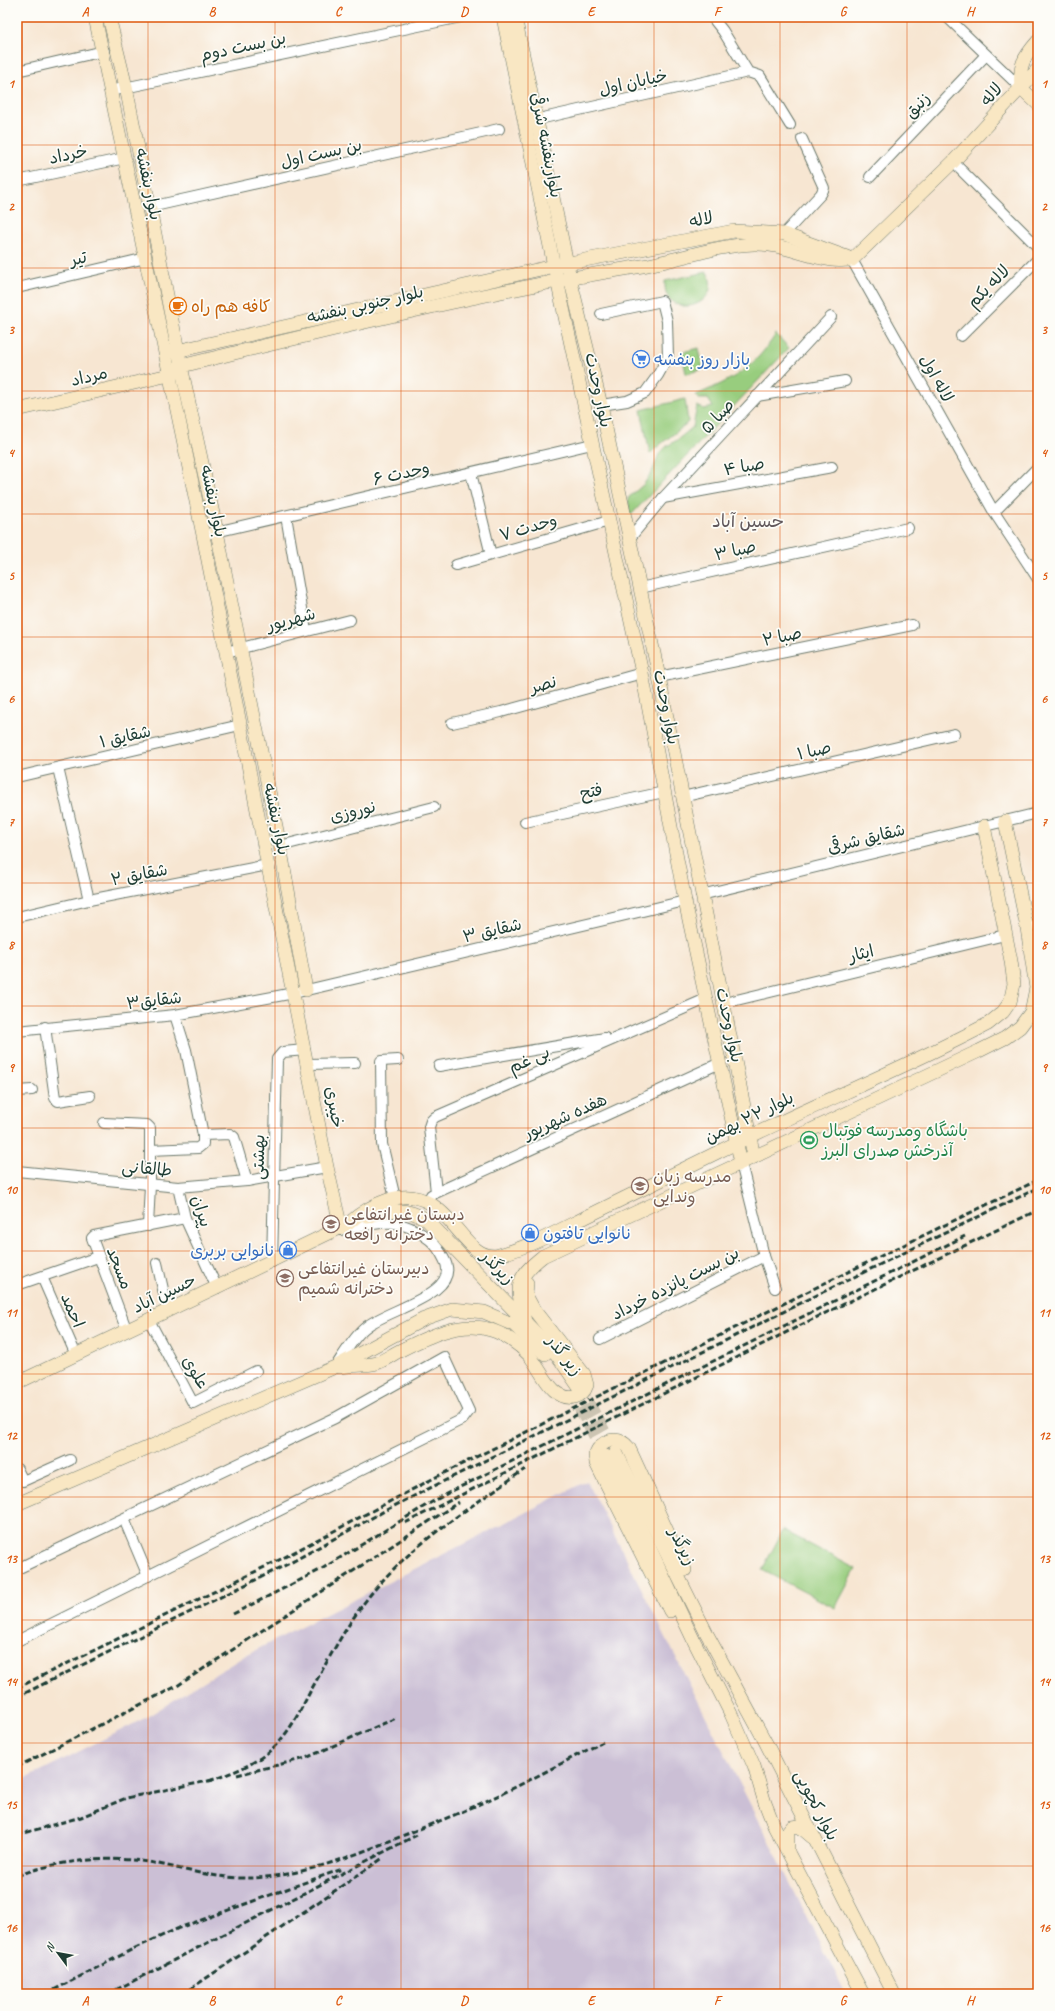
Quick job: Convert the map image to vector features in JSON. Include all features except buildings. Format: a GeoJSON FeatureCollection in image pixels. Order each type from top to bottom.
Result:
{"type":"FeatureCollection","features":[{"type":"Feature","properties":{"kind":"street","name":"بلوار بنفشه"},"geometry":{"type":"LineString","coordinates":[[95,17],[104,51],[110,91],[166,353],[169,375],[203,535],[278,917],[283,940],[300,992]]}},
{"type":"Feature","properties":{"kind":"street","name":"بلوار بنفشه"},"geometry":{"type":"LineString","coordinates":[[109,17],[126,87],[181,366],[217,532],[280,846],[296,937],[300,992]]}},
{"type":"Feature","properties":{"kind":"street","name":"بن بست دوم"},"geometry":{"type":"LineString","coordinates":[[110,91],[461,17]]}},
{"type":"Feature","properties":{"kind":"street","name":"بلواربنفشه شرقی"},"geometry":{"type":"LineString","coordinates":[[503,17],[531,121],[554,266],[564,278]]}},
{"type":"Feature","properties":{"kind":"street"},"geometry":{"type":"LineString","coordinates":[[515,17],[531,121],[568,263],[564,278]]}},
{"type":"Feature","properties":{"kind":"street"},"geometry":{"type":"LineString","coordinates":[[712,17],[723,31],[748,72],[760,76],[790,125]]}},
{"type":"Feature","properties":{"kind":"street"},"geometry":{"type":"LineString","coordinates":[[946,17],[1038,104]]}},
{"type":"Feature","properties":{"kind":"street"},"geometry":{"type":"LineString","coordinates":[[1021,88],[1020,73],[1024,56],[1038,41]]}},
{"type":"Feature","properties":{"kind":"street"},"geometry":{"type":"LineString","coordinates":[[17,71],[104,51]]}},
{"type":"Feature","properties":{"kind":"street","name":"زنبق"},"geometry":{"type":"LineString","coordinates":[[870,177],[986,55]]}},
{"type":"Feature","properties":{"kind":"street","name":"لاله"},"geometry":{"type":"LineString","coordinates":[[564,278],[649,265],[754,244],[782,247],[832,260],[852,260],[953,162],[1038,69]]}},
{"type":"Feature","properties":{"kind":"street","name":"خیابان اول"},"geometry":{"type":"LineString","coordinates":[[531,121],[748,72]]}},
{"type":"Feature","properties":{"kind":"street","name":"بن بست اول"},"geometry":{"type":"LineString","coordinates":[[150,207],[499,129]]}},
{"type":"Feature","properties":{"kind":"street"},"geometry":{"type":"LineString","coordinates":[[784,234],[821,194],[824,188],[802,139]]}},
{"type":"Feature","properties":{"kind":"street","name":"خرداد"},"geometry":{"type":"LineString","coordinates":[[17,181],[125,158]]}},
{"type":"Feature","properties":{"kind":"street"},"geometry":{"type":"LineString","coordinates":[[953,162],[1038,247]]}},
{"type":"Feature","properties":{"kind":"street","name":"لاله"},"geometry":{"type":"LineString","coordinates":[[554,266],[734,231],[784,234],[852,260]]}},
{"type":"Feature","properties":{"kind":"street","name":"تیر"},"geometry":{"type":"LineString","coordinates":[[17,288],[146,258]]}},
{"type":"Feature","properties":{"kind":"street","name":"لاله یکم"},"geometry":{"type":"LineString","coordinates":[[961,336],[1038,259]]}},
{"type":"Feature","properties":{"kind":"street","name":"لاله اول"},"geometry":{"type":"LineString","coordinates":[[852,260],[994,512],[1038,579]]}},
{"type":"Feature","properties":{"kind":"street","name":"بلوار جنوبی بنفشه"},"geometry":{"type":"LineString","coordinates":[[166,353],[554,266]]}},
{"type":"Feature","properties":{"kind":"street","name":"بلوار جنوبی بنفشه"},"geometry":{"type":"LineString","coordinates":[[181,366],[357,324],[564,278]]}},
{"type":"Feature","properties":{"kind":"street","name":"بلوار وحدت"},"geometry":{"type":"LineString","coordinates":[[564,278],[600,405],[640,588],[754,1157]]}},
{"type":"Feature","properties":{"kind":"street","name":"بلوار وحدت"},"geometry":{"type":"LineString","coordinates":[[564,278],[592,444],[642,673],[685,901],[741,1163]]}},
{"type":"Feature","properties":{"kind":"street"},"geometry":{"type":"LineString","coordinates":[[600,405],[626,400],[645,393],[658,375],[668,357],[667,322],[662,301],[601,314]]}},
{"type":"Feature","properties":{"kind":"street","name":"صبا ۵"},"geometry":{"type":"LineString","coordinates":[[629,539],[663,498],[831,317]]}},
{"type":"Feature","properties":{"kind":"street"},"geometry":{"type":"LineString","coordinates":[[169,375],[181,366]]}},
{"type":"Feature","properties":{"kind":"street","name":"مرداد"},"geometry":{"type":"LineString","coordinates":[[17,410],[169,375]]}},
{"type":"Feature","properties":{"kind":"street"},"geometry":{"type":"LineString","coordinates":[[757,396],[845,381]]}},
{"type":"Feature","properties":{"kind":"street","name":"وحدت ۶"},"geometry":{"type":"LineString","coordinates":[[203,535],[592,444]]}},
{"type":"Feature","properties":{"kind":"street","name":"صبا ۴"},"geometry":{"type":"LineString","coordinates":[[663,498],[832,467]]}},
{"type":"Feature","properties":{"kind":"street"},"geometry":{"type":"LineString","coordinates":[[994,512],[1038,467]]}},
{"type":"Feature","properties":{"kind":"street"},"geometry":{"type":"LineString","coordinates":[[471,473],[491,555]]}},
{"type":"Feature","properties":{"kind":"street"},"geometry":{"type":"LineString","coordinates":[[286,516],[306,631]]}},
{"type":"Feature","properties":{"kind":"street","name":"وحدت ۷"},"geometry":{"type":"LineString","coordinates":[[456,565],[609,521]]}},
{"type":"Feature","properties":{"kind":"street","name":"صبا ۳"},"geometry":{"type":"LineString","coordinates":[[640,588],[908,528]]}},
{"type":"Feature","properties":{"kind":"street","name":"شهریور"},"geometry":{"type":"LineString","coordinates":[[226,652],[350,620]]}},
{"type":"Feature","properties":{"kind":"street","name":"صبا ۲"},"geometry":{"type":"LineString","coordinates":[[659,677],[912,625]]}},
{"type":"Feature","properties":{"kind":"street","name":"نصر"},"geometry":{"type":"LineString","coordinates":[[452,723],[501,712],[642,673]]}},
{"type":"Feature","properties":{"kind":"street"},"geometry":{"type":"LineString","coordinates":[[648,703],[663,700]]}},
{"type":"Feature","properties":{"kind":"street","name":"شقایق ۱"},"geometry":{"type":"LineString","coordinates":[[17,777],[240,726]]}},
{"type":"Feature","properties":{"kind":"street","name":"صبا ۱"},"geometry":{"type":"LineString","coordinates":[[682,797],[954,734]]}},
{"type":"Feature","properties":{"kind":"street"},"geometry":{"type":"LineString","coordinates":[[58,768],[89,900]]}},
{"type":"Feature","properties":{"kind":"street","name":"فتح"},"geometry":{"type":"LineString","coordinates":[[525,822],[664,792]]}},
{"type":"Feature","properties":{"kind":"street","name":"نوروزی"},"geometry":{"type":"LineString","coordinates":[[280,846],[434,807]]}},
{"type":"Feature","properties":{"kind":"street","name":"شقایق شرقی"},"geometry":{"type":"LineString","coordinates":[[701,895],[1038,813]]}},
{"type":"Feature","properties":{"kind":"street"},"geometry":{"type":"LineString","coordinates":[[17,1504],[334,1367],[424,1319],[452,1309],[484,1312],[519,1323],[519,1283],[527,1268],[542,1256],[582,1239],[1005,1038],[1020,1027],[1035,1012],[1036,988],[1032,927],[1005,821]]}},
{"type":"Feature","properties":{"kind":"street","name":"بلوار ۲۲ بهمن"},"geometry":{"type":"LineString","coordinates":[[342,1227],[360,1213],[395,1198],[408,1197],[424,1200],[437,1207],[478,1251],[488,1256],[497,1256],[513,1251],[604,1209],[736,1143],[988,1024],[1003,1012],[1010,1002],[1014,984],[984,826]]}},
{"type":"Feature","properties":{"kind":"street","name":"شقایق ۲"},"geometry":{"type":"LineString","coordinates":[[17,917],[89,900],[268,865]]}},
{"type":"Feature","properties":{"kind":"street","name":"شقایق ۳"},"geometry":{"type":"LineString","coordinates":[[300,992],[685,901]]}},
{"type":"Feature","properties":{"kind":"street"},"geometry":{"type":"LineString","coordinates":[[278,917],[286,921],[292,915]]}},
{"type":"Feature","properties":{"kind":"street"},"geometry":{"type":"LineString","coordinates":[[283,940],[288,933],[296,937]]}},
{"type":"Feature","properties":{"kind":"street","name":"ایثار"},"geometry":{"type":"LineString","coordinates":[[724,1003],[1005,934]]}},
{"type":"Feature","properties":{"kind":"street","name":"شقایق۳"},"geometry":{"type":"LineString","coordinates":[[17,1031],[44,1027],[175,1015],[300,992]]}},
{"type":"Feature","properties":{"kind":"street","name":"خیبری"},"geometry":{"type":"LineString","coordinates":[[300,992],[305,1050],[327,1167],[342,1227]]}},
{"type":"Feature","properties":{"kind":"street","name":"بی غم"},"geometry":{"type":"LineString","coordinates":[[436,1192],[429,1127],[430,1121],[435,1117],[706,999]]}},
{"type":"Feature","properties":{"kind":"street"},"geometry":{"type":"LineString","coordinates":[[150,1150],[198,1148],[203,1144],[203,1135],[186,1050],[175,1015]]}},
{"type":"Feature","properties":{"kind":"street"},"geometry":{"type":"LineString","coordinates":[[44,1027],[55,1098],[58,1101],[90,1096]]}},
{"type":"Feature","properties":{"kind":"street"},"geometry":{"type":"LineString","coordinates":[[439,1066],[621,1036]]}},
{"type":"Feature","properties":{"kind":"street","name":"بهشتی"},"geometry":{"type":"LineString","coordinates":[[272,1262],[277,1059],[279,1054],[305,1050]]}},
{"type":"Feature","properties":{"kind":"street"},"geometry":{"type":"LineString","coordinates":[[395,1198],[382,1144],[381,1061],[398,1060]]}},
{"type":"Feature","properties":{"kind":"street"},"geometry":{"type":"LineString","coordinates":[[308,1064],[355,1063]]}},
{"type":"Feature","properties":{"kind":"street","name":"هفده شهریور"},"geometry":{"type":"LineString","coordinates":[[424,1200],[436,1192],[720,1063]]}},
{"type":"Feature","properties":{"kind":"street"},"geometry":{"type":"LineString","coordinates":[[17,1091],[32,1090]]}},
{"type":"Feature","properties":{"kind":"street"},"geometry":{"type":"LineString","coordinates":[[730,1116],[738,1120],[744,1112]]}},
{"type":"Feature","properties":{"kind":"street"},"geometry":{"type":"LineString","coordinates":[[104,1123],[149,1126],[150,1185],[148,1226],[185,1218]]}},
{"type":"Feature","properties":{"kind":"street"},"geometry":{"type":"LineString","coordinates":[[203,1135],[232,1135],[247,1181]]}},
{"type":"Feature","properties":{"kind":"street"},"geometry":{"type":"LineString","coordinates":[[741,1163],[764,1256],[775,1288]]}},
{"type":"Feature","properties":{"kind":"street","name":"طالقانی"},"geometry":{"type":"LineString","coordinates":[[17,1171],[178,1187],[247,1181],[327,1167]]}},
{"type":"Feature","properties":{"kind":"street","name":"پیران"},"geometry":{"type":"LineString","coordinates":[[178,1187],[185,1218],[217,1288]]}},
{"type":"Feature","properties":{"kind":"street"},"geometry":{"type":"LineString","coordinates":[[604,1209],[611,1225]]}},
{"type":"Feature","properties":{"kind":"street","name":"زیرگذر"},"geometry":{"type":"LineString","coordinates":[[342,1227],[388,1210],[407,1211],[418,1214],[438,1231],[519,1323],[557,1355],[575,1389]]}},
{"type":"Feature","properties":{"kind":"street"},"geometry":{"type":"LineString","coordinates":[[334,1367],[366,1327],[438,1290],[448,1278],[448,1267],[432,1242],[408,1225],[382,1222],[342,1227]]}},
{"type":"Feature","properties":{"kind":"street","name":"مسجد"},"geometry":{"type":"LineString","coordinates":[[127,1331],[92,1238],[94,1236],[148,1226]]}},
{"type":"Feature","properties":{"kind":"street","name":"حسین آباد"},"geometry":{"type":"LineString","coordinates":[[17,1384],[342,1227]]}},
{"type":"Feature","properties":{"kind":"street"},"geometry":{"type":"LineString","coordinates":[[334,1367],[376,1363],[421,1340],[449,1330],[476,1327],[490,1330],[512,1340],[528,1354],[556,1392],[569,1398],[578,1396],[585,1391],[587,1385],[584,1374],[534,1310],[526,1295],[527,1282],[532,1272],[564,1253],[582,1239]]}},
{"type":"Feature","properties":{"kind":"street","name":"بن بست پانزده خرداد"},"geometry":{"type":"LineString","coordinates":[[600,1339],[764,1256]]}},
{"type":"Feature","properties":{"kind":"street"},"geometry":{"type":"LineString","coordinates":[[17,1285],[98,1257]]}},
{"type":"Feature","properties":{"kind":"street"},"geometry":{"type":"LineString","coordinates":[[157,1263],[168,1311]]}},
{"type":"Feature","properties":{"kind":"street","name":"احمد"},"geometry":{"type":"LineString","coordinates":[[42,1277],[76,1355]]}},
{"type":"Feature","properties":{"kind":"street","name":"علوی"},"geometry":{"type":"LineString","coordinates":[[149,1320],[193,1403],[256,1371]]}},
{"type":"Feature","properties":{"kind":"street"},"geometry":{"type":"LineString","coordinates":[[17,1569],[335,1418],[444,1357],[469,1411],[464,1419],[17,1641]]}},
{"type":"Feature","properties":{"kind":"street"},"geometry":{"type":"LineString","coordinates":[[707,1634],[702,1607],[628,1448],[620,1440],[612,1439],[604,1442],[595,1455],[596,1463],[673,1617],[693,1639],[731,1714],[754,1766],[767,1809],[863,1994]]}},
{"type":"Feature","properties":{"kind":"street","name":"زیرگذر"},"geometry":{"type":"LineString","coordinates":[[693,1639],[611,1454],[707,1634]]}},
{"type":"Feature","properties":{"kind":"street"},"geometry":{"type":"LineString","coordinates":[[17,1469],[23,1481],[70,1460]]}},
{"type":"Feature","properties":{"kind":"street"},"geometry":{"type":"LineString","coordinates":[[124,1519],[148,1576]]}},
{"type":"Feature","properties":{"kind":"street","name":"بلوار کچویی"},"geometry":{"type":"LineString","coordinates":[[707,1634],[762,1736],[894,1994]]}},
{"type":"Feature","properties":{"kind":"street"},"geometry":{"type":"LineString","coordinates":[[789,1854],[788,1832],[792,1827],[799,1826],[813,1838]]}},
{"type":"Feature","properties":{"kind":"shaded area"},"geometry":{"type":"Polygon","coordinates":[[[587,1481],[846,1994],[17,1994],[17,1783],[147,1717],[246,1655],[587,1481]]]}},
{"type":"Feature","properties":{"kind":"green space"},"geometry":{"type":"Polygon","coordinates":[[[707,272],[711,284],[708,294],[701,301],[692,305],[682,306],[673,302],[667,294],[665,281],[707,272]]]}},
{"type":"Feature","properties":{"kind":"green space"},"geometry":{"type":"Polygon","coordinates":[[[776,334],[789,348],[630,516],[628,498],[644,484],[653,470],[659,454],[667,446],[693,427],[697,406],[704,409],[713,407],[708,399],[699,399],[696,395],[721,384],[742,372],[768,346],[776,334]]]}},
{"type":"Feature","properties":{"kind":"green space"},"geometry":{"type":"Polygon","coordinates":[[[699,348],[703,369],[686,374],[682,352],[699,348]]]}},
{"type":"Feature","properties":{"kind":"green space"},"geometry":{"type":"Polygon","coordinates":[[[685,399],[688,422],[650,454],[641,410],[685,399]]]}},
{"type":"Feature","properties":{"kind":"green space"},"geometry":{"type":"Polygon","coordinates":[[[783,1530],[856,1569],[835,1608],[762,1570],[783,1530]]]}},
{"type":"Feature","properties":{"kind":"tunnel"},"geometry":{"type":"LineString","coordinates":[[579,1387],[615,1451]]}},
{"type":"Feature","properties":{"kind":"tunnel"},"geometry":{"type":"LineString","coordinates":[[571,1391],[605,1455]]}},
{"type":"Feature","properties":{"kind":"railway"},"geometry":{"type":"LineString","coordinates":[[17,1688],[281,1559],[436,1477],[825,1283],[1038,1180]]}},
{"type":"Feature","properties":{"kind":"railway"},"geometry":{"type":"LineString","coordinates":[[17,1697],[290,1563],[388,1509],[823,1292],[1038,1188]]}},
{"type":"Feature","properties":{"kind":"railway"},"geometry":{"type":"LineString","coordinates":[[405,1523],[809,1321],[1038,1210]]}},
{"type":"Feature","properties":{"kind":"railway"},"geometry":{"type":"LineString","coordinates":[[233,1614],[320,1570],[448,1493],[965,1236]]}},
{"type":"Feature","properties":{"kind":"railway"},"geometry":{"type":"LineString","coordinates":[[209,1781],[252,1763],[268,1752],[281,1740],[295,1719],[349,1624],[376,1588],[392,1570],[447,1524],[525,1469]]}},
{"type":"Feature","properties":{"kind":"railway"},"geometry":{"type":"LineString","coordinates":[[17,1767],[177,1686],[459,1502]]}},
{"type":"Feature","properties":{"kind":"railway"},"geometry":{"type":"LineString","coordinates":[[237,1775],[306,1758],[396,1718]]}},
{"type":"Feature","properties":{"kind":"railway"},"geometry":{"type":"LineString","coordinates":[[17,1876],[49,1866],[85,1860],[103,1859],[121,1859],[154,1863],[203,1874],[239,1878],[252,1878],[292,1873],[331,1863],[388,1842],[458,1813],[508,1791],[603,1742]]}},
{"type":"Feature","properties":{"kind":"railway"},"geometry":{"type":"LineString","coordinates":[[17,1835],[81,1817],[126,1798],[213,1780]]}},
{"type":"Feature","properties":{"kind":"railway"},"geometry":{"type":"LineString","coordinates":[[108,1994],[417,1835]]}},
{"type":"Feature","properties":{"kind":"railway"},"geometry":{"type":"LineString","coordinates":[[183,1994],[383,1858]]}},
{"type":"Feature","properties":{"kind":"railway"},"geometry":{"type":"LineString","coordinates":[[46,1994],[135,1948],[179,1928],[342,1869]]}},
{"type":"Feature","properties":{"kind":"place","name":"کافه هم راه"},"geometry":{"type":"Point","coordinates":[178,306]}},
{"type":"Feature","properties":{"kind":"place","name":"بازار روز بنفشه"},"geometry":{"type":"Point","coordinates":[641,359]}},
{"type":"Feature","properties":{"kind":"place","name":"باشگاه ومدرسه فوتبال آذرخش صدرای البرز"},"geometry":{"type":"Point","coordinates":[809,1140]}},
{"type":"Feature","properties":{"kind":"place","name":"مدرسه زبان وندایی"},"geometry":{"type":"Point","coordinates":[640,1186]}},
{"type":"Feature","properties":{"kind":"place","name":"دبستان غیرانتفاعی دخترانه رافعه"},"geometry":{"type":"Point","coordinates":[331,1224]}},
{"type":"Feature","properties":{"kind":"place","name":"نانوایی تافتون"},"geometry":{"type":"Point","coordinates":[530,1233]}},
{"type":"Feature","properties":{"kind":"place","name":"نانوایی بربری"},"geometry":{"type":"Point","coordinates":[288,1250]}},
{"type":"Feature","properties":{"kind":"place","name":"دبیرستان غیرانتفاعی دخترانه شمیم"},"geometry":{"type":"Point","coordinates":[285,1278]}},
{"type":"Feature","properties":{"kind":"district","name":"حسین آباد"},"geometry":{"type":"Point","coordinates":[748,521]}}]}
